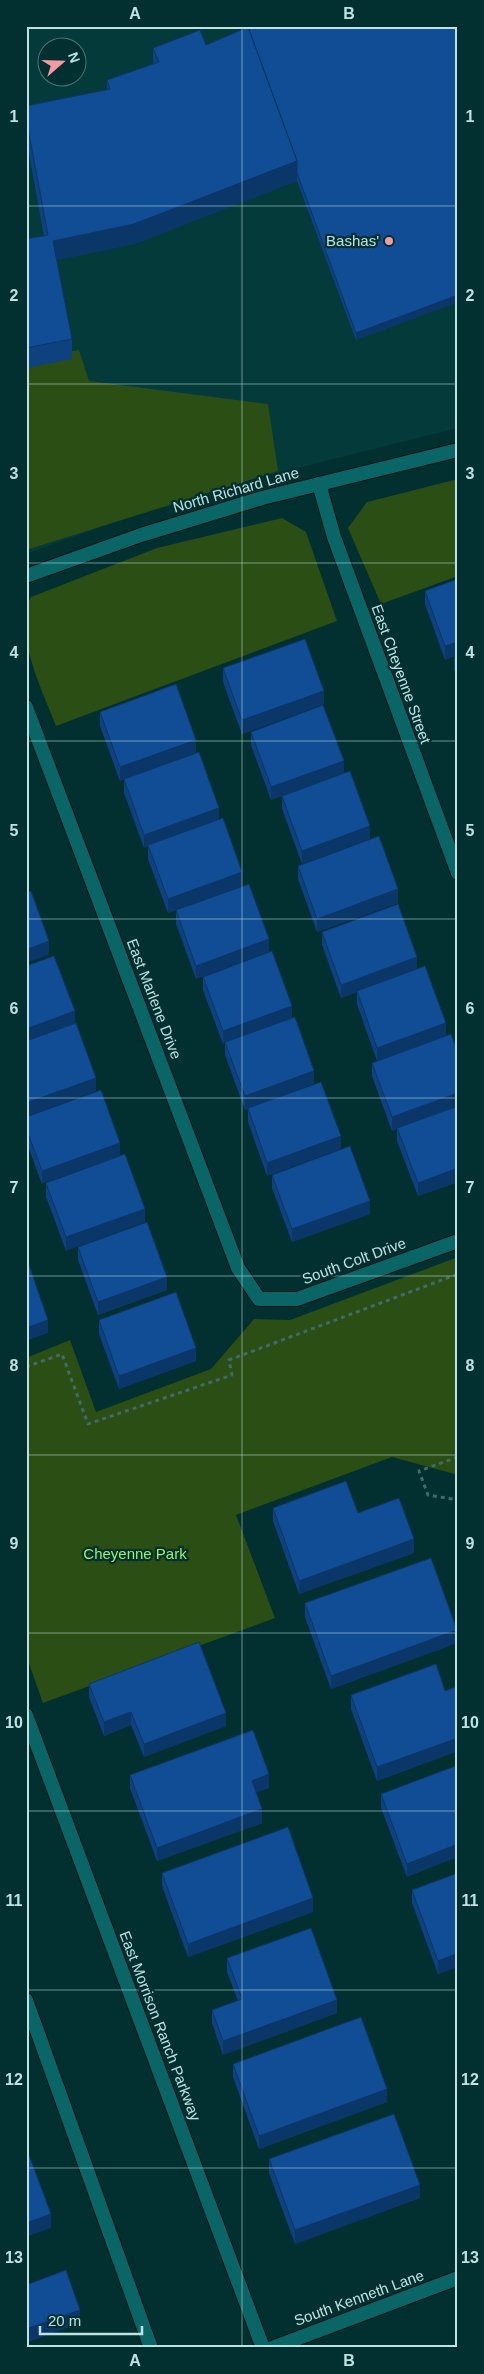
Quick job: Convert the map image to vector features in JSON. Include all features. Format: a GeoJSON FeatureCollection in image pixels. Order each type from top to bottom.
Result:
{"type":"FeatureCollection","features":[{"type":"Feature","properties":{"kind":"street","name":"North Richard Lane"},"geometry":{"type":"LineString","coordinates":[[26,576],[141,535],[262,498],[458,450]]}},
{"type":"Feature","properties":{"kind":"street","name":"East Cheyenne Street"},"geometry":{"type":"LineString","coordinates":[[319,484],[334,537],[458,873]]}},
{"type":"Feature","properties":{"kind":"street","name":"East Marlene Drive"},"geometry":{"type":"LineString","coordinates":[[26,707],[238,1268],[259,1299]]}},
{"type":"Feature","properties":{"kind":"street","name":"South Colt Drive"},"geometry":{"type":"LineString","coordinates":[[259,1299],[297,1299],[458,1241]]}},
{"type":"Feature","properties":{"kind":"street","name":"East Morrison Ranch Parkway"},"geometry":{"type":"LineString","coordinates":[[26,1715],[263,2348]]}},
{"type":"Feature","properties":{"kind":"street"},"geometry":{"type":"LineString","coordinates":[[26,2000],[151,2348]]}},
{"type":"Feature","properties":{"kind":"street","name":"South Kenneth Lane"},"geometry":{"type":"LineString","coordinates":[[272,2348],[458,2278]]}},
{"type":"Feature","properties":{"kind":"path"},"geometry":{"type":"LineString","coordinates":[[26,1367],[62,1354],[88,1424],[232,1375],[229,1360],[458,1274]]}},
{"type":"Feature","properties":{"kind":"path"},"geometry":{"type":"LineString","coordinates":[[458,1457],[418,1472],[428,1495],[458,1500]]}},
{"type":"Feature","properties":{"kind":"shaded area"},"geometry":{"type":"Polygon","coordinates":[[[26,26],[458,26],[458,428],[258,478],[115,522],[26,554],[26,26]]]}},
{"type":"Feature","properties":{"kind":"green space"},"geometry":{"type":"Polygon","coordinates":[[[79,350],[89,381],[268,404],[278,471],[26,550],[26,358],[79,350]]]}},
{"type":"Feature","properties":{"kind":"green space"},"geometry":{"type":"Polygon","coordinates":[[[458,479],[458,576],[381,604],[348,528],[367,502],[458,479]]]}},
{"type":"Feature","properties":{"kind":"green space"},"geometry":{"type":"Polygon","coordinates":[[[282,518],[306,532],[337,621],[56,726],[37,679],[27,644],[26,611],[31,597],[157,548],[282,518]]]}},
{"type":"Feature","properties":{"kind":"green space","name":"Cheyenne Park"},"geometry":{"type":"Polygon","coordinates":[[[458,1257],[458,1475],[392,1457],[236,1515],[275,1618],[43,1703],[26,1655],[26,1358],[70,1340],[96,1412],[211,1369],[254,1319],[290,1320],[458,1257]]]}},
{"type":"Feature","properties":{"kind":"building","name":"Bashas'"},"geometry":{"type":"Polygon","coordinates":[[[458,26],[458,295],[356,333],[297,173],[297,161],[248,27],[458,26]]]}},
{"type":"Feature","properties":{"kind":"building"},"geometry":{"type":"Polygon","coordinates":[[[248,27],[297,161],[134,224],[53,241],[72,339],[26,348],[26,239],[48,235],[26,123],[26,106],[110,89],[107,80],[159,62],[153,48],[200,30],[206,45],[248,27]]]}},
{"type":"Feature","properties":{"kind":"building"},"geometry":{"type":"Polygon","coordinates":[[[458,579],[458,642],[445,646],[425,591],[458,579]]]}},
{"type":"Feature","properties":{"kind":"building"},"geometry":{"type":"Polygon","coordinates":[[[305,639],[324,691],[242,720],[223,668],[305,639]]]}},
{"type":"Feature","properties":{"kind":"building"},"geometry":{"type":"Polygon","coordinates":[[[458,655],[458,666],[454,656],[458,655]]]}},
{"type":"Feature","properties":{"kind":"building"},"geometry":{"type":"Polygon","coordinates":[[[176,684],[196,740],[120,767],[100,712],[176,684]]]}},
{"type":"Feature","properties":{"kind":"building"},"geometry":{"type":"Polygon","coordinates":[[[323,705],[344,761],[271,787],[251,732],[323,705]]]}},
{"type":"Feature","properties":{"kind":"building"},"geometry":{"type":"Polygon","coordinates":[[[199,752],[219,808],[144,835],[124,779],[199,752]]]}},
{"type":"Feature","properties":{"kind":"building"},"geometry":{"type":"Polygon","coordinates":[[[350,771],[370,826],[302,851],[282,796],[350,771]]]}},
{"type":"Feature","properties":{"kind":"building"},"geometry":{"type":"Polygon","coordinates":[[[223,818],[242,872],[168,899],[148,845],[223,818]]]}},
{"type":"Feature","properties":{"kind":"building"},"geometry":{"type":"Polygon","coordinates":[[[379,836],[398,889],[317,919],[298,866],[379,836]]]}},
{"type":"Feature","properties":{"kind":"building"},"geometry":{"type":"Polygon","coordinates":[[[249,884],[269,939],[196,966],[176,910],[249,884]]]}},
{"type":"Feature","properties":{"kind":"building"},"geometry":{"type":"Polygon","coordinates":[[[31,891],[49,941],[26,950],[26,893],[31,891]]]}},
{"type":"Feature","properties":{"kind":"building"},"geometry":{"type":"Polygon","coordinates":[[[398,904],[417,957],[341,985],[322,932],[398,904]]]}},
{"type":"Feature","properties":{"kind":"building"},"geometry":{"type":"Polygon","coordinates":[[[272,951],[292,1006],[223,1031],[203,977],[272,951]]]}},
{"type":"Feature","properties":{"kind":"building"},"geometry":{"type":"Polygon","coordinates":[[[54,956],[75,1011],[26,1029],[26,966],[54,956]]]}},
{"type":"Feature","properties":{"kind":"building"},"geometry":{"type":"Polygon","coordinates":[[[425,966],[446,1023],[377,1048],[357,991],[425,966]]]}},
{"type":"Feature","properties":{"kind":"building"},"geometry":{"type":"Polygon","coordinates":[[[295,1017],[314,1071],[245,1096],[225,1042],[295,1017]]]}},
{"type":"Feature","properties":{"kind":"building"},"geometry":{"type":"Polygon","coordinates":[[[76,1023],[96,1078],[26,1103],[26,1041],[76,1023]]]}},
{"type":"Feature","properties":{"kind":"building"},"geometry":{"type":"Polygon","coordinates":[[[451,1034],[458,1053],[458,1093],[392,1117],[372,1063],[451,1034]]]}},
{"type":"Feature","properties":{"kind":"building"},"geometry":{"type":"Polygon","coordinates":[[[321,1082],[341,1136],[267,1163],[248,1108],[321,1082]]]}},
{"type":"Feature","properties":{"kind":"building"},"geometry":{"type":"Polygon","coordinates":[[[101,1090],[120,1143],[42,1171],[26,1128],[26,1117],[101,1090]]]}},
{"type":"Feature","properties":{"kind":"building"},"geometry":{"type":"Polygon","coordinates":[[[458,1106],[458,1168],[418,1183],[397,1128],[458,1106]]]}},
{"type":"Feature","properties":{"kind":"building"},"geometry":{"type":"Polygon","coordinates":[[[350,1146],[370,1201],[292,1229],[272,1175],[350,1146]]]}},
{"type":"Feature","properties":{"kind":"building"},"geometry":{"type":"Polygon","coordinates":[[[125,1154],[145,1209],[66,1237],[46,1183],[125,1154]]]}},
{"type":"Feature","properties":{"kind":"building"},"geometry":{"type":"Polygon","coordinates":[[[147,1222],[167,1277],[98,1302],[78,1247],[147,1222]]]}},
{"type":"Feature","properties":{"kind":"building"},"geometry":{"type":"Polygon","coordinates":[[[29,1265],[48,1320],[26,1328],[26,1266],[29,1265]]]}},
{"type":"Feature","properties":{"kind":"building"},"geometry":{"type":"Polygon","coordinates":[[[176,1292],[196,1348],[119,1376],[99,1320],[176,1292]]]}},
{"type":"Feature","properties":{"kind":"building"},"geometry":{"type":"Polygon","coordinates":[[[346,1481],[358,1513],[399,1498],[414,1539],[299,1581],[273,1508],[346,1481]]]}},
{"type":"Feature","properties":{"kind":"building"},"geometry":{"type":"Polygon","coordinates":[[[431,1558],[457,1630],[331,1676],[305,1603],[431,1558]]]}},
{"type":"Feature","properties":{"kind":"building"},"geometry":{"type":"Polygon","coordinates":[[[199,1642],[226,1713],[144,1744],[131,1712],[104,1722],[89,1684],[199,1642]]]}},
{"type":"Feature","properties":{"kind":"building"},"geometry":{"type":"Polygon","coordinates":[[[436,1664],[445,1691],[458,1686],[458,1738],[377,1767],[351,1695],[436,1664]]]}},
{"type":"Feature","properties":{"kind":"building"},"geometry":{"type":"Polygon","coordinates":[[[253,1730],[269,1774],[252,1781],[262,1809],[157,1848],[130,1775],[253,1730]]]}},
{"type":"Feature","properties":{"kind":"building"},"geometry":{"type":"Polygon","coordinates":[[[458,1765],[458,1844],[407,1864],[381,1794],[458,1765]]]}},
{"type":"Feature","properties":{"kind":"building"},"geometry":{"type":"Polygon","coordinates":[[[288,1827],[313,1898],[188,1944],[162,1873],[288,1827]]]}},
{"type":"Feature","properties":{"kind":"building"},"geometry":{"type":"Polygon","coordinates":[[[458,1873],[458,1953],[438,1961],[412,1890],[458,1873]]]}},
{"type":"Feature","properties":{"kind":"building"},"geometry":{"type":"Polygon","coordinates":[[[311,1928],[337,2000],[223,2041],[212,2010],[242,1999],[227,1958],[311,1928]]]}},
{"type":"Feature","properties":{"kind":"building"},"geometry":{"type":"Polygon","coordinates":[[[361,2017],[387,2089],[259,2136],[233,2064],[361,2017]]]}},
{"type":"Feature","properties":{"kind":"building"},"geometry":{"type":"Polygon","coordinates":[[[394,2114],[420,2185],[295,2230],[269,2159],[394,2114]]]}},
{"type":"Feature","properties":{"kind":"building"},"geometry":{"type":"Polygon","coordinates":[[[26,2147],[51,2214],[26,2223],[26,2147]]]}},
{"type":"Feature","properties":{"kind":"building"},"geometry":{"type":"Polygon","coordinates":[[[66,2270],[80,2310],[26,2329],[26,2285],[66,2270]]]}},
{"type":"Feature","properties":{"kind":"place","name":"Bashas'"},"geometry":{"type":"Point","coordinates":[389,241]}}]}
